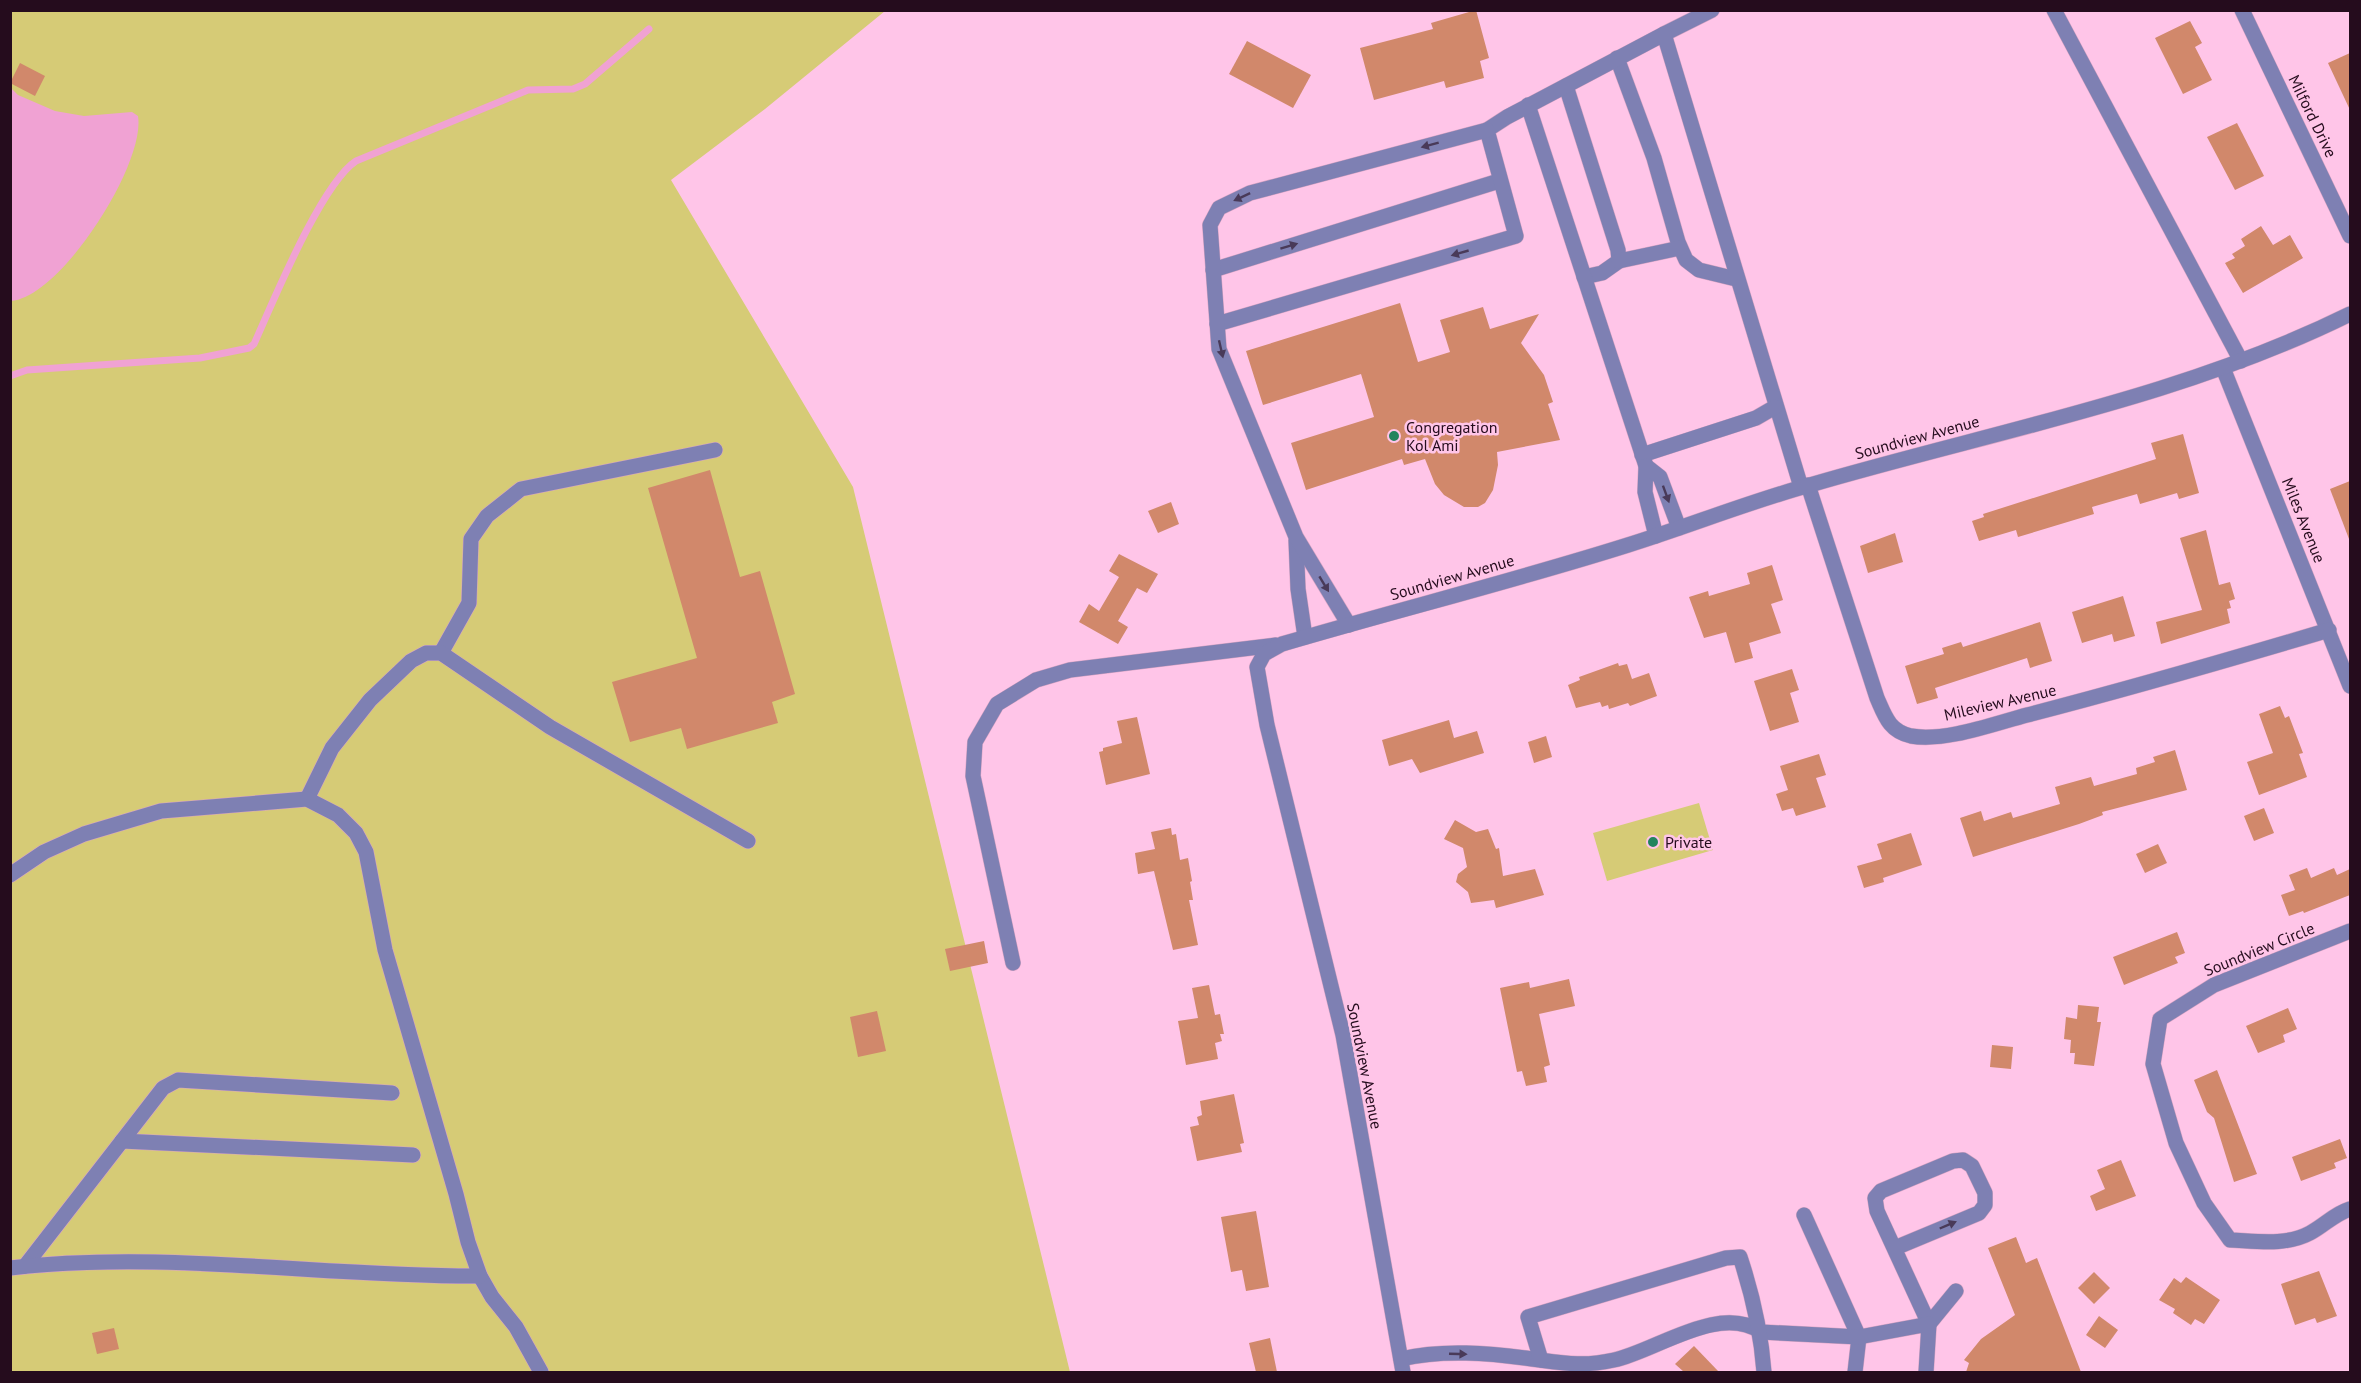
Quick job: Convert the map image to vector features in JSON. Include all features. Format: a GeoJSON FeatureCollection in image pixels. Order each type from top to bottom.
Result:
{"type":"FeatureCollection","features":[{"type":"Feature","properties":{"kind":"street"},"geometry":{"type":"LineString","coordinates":[[1349,625],[1296,537],[1219,349],[1210,225],[1219,208],[1250,193],[1486,130],[1528,105],[1712,10]]}},
{"type":"Feature","properties":{"kind":"street"},"geometry":{"type":"LineString","coordinates":[[2054,10],[2241,362]]}},
{"type":"Feature","properties":{"kind":"street","name":"Milford Drive"},"geometry":{"type":"LineString","coordinates":[[2242,10],[2350,237]]}},
{"type":"Feature","properties":{"kind":"street","name":"Mileview Avenue"},"geometry":{"type":"LineString","coordinates":[[1664,34],[1775,407],[1888,724],[1897,731],[1912,736],[1955,734],[2130,689],[2329,630]]}},
{"type":"Feature","properties":{"kind":"street"},"geometry":{"type":"LineString","coordinates":[[1617,58],[1654,158],[1680,248],[1686,260],[1692,267],[1736,279]]}},
{"type":"Feature","properties":{"kind":"street"},"geometry":{"type":"LineString","coordinates":[[1566,86],[1619,261]]}},
{"type":"Feature","properties":{"kind":"street"},"geometry":{"type":"LineString","coordinates":[[1528,105],[1644,460],[1645,492],[1656,536]]}},
{"type":"Feature","properties":{"kind":"street"},"geometry":{"type":"LineString","coordinates":[[1218,324],[1516,236],[1486,130]]}},
{"type":"Feature","properties":{"kind":"street"},"geometry":{"type":"LineString","coordinates":[[1213,270],[1499,181]]}},
{"type":"Feature","properties":{"kind":"street"},"geometry":{"type":"LineString","coordinates":[[1584,277],[1602,273],[1619,261],[1680,248]]}},
{"type":"Feature","properties":{"kind":"street","name":"Soundview Avenue"},"geometry":{"type":"LineString","coordinates":[[1402,1366],[1343,1035],[1267,725],[1257,667],[1264,654],[1282,644],[1656,536],[1804,486],[2124,399],[2241,362],[2294,342],[2350,314]]}},
{"type":"Feature","properties":{"kind":"street","name":"Miles Avenue"},"geometry":{"type":"LineString","coordinates":[[2223,368],[2350,686]]}},
{"type":"Feature","properties":{"kind":"street"},"geometry":{"type":"LineString","coordinates":[[1644,460],[1756,418],[1775,407]]}},
{"type":"Feature","properties":{"kind":"street"},"geometry":{"type":"LineString","coordinates":[[441,653],[469,603],[471,539],[487,516],[521,489],[715,450]]}},
{"type":"Feature","properties":{"kind":"street"},"geometry":{"type":"LineString","coordinates":[[1644,460],[1660,477],[1679,528]]}},
{"type":"Feature","properties":{"kind":"street"},"geometry":{"type":"LineString","coordinates":[[1296,537],[1298,589],[1305,637]]}},
{"type":"Feature","properties":{"kind":"street"},"geometry":{"type":"LineString","coordinates":[[1013,963],[973,776],[975,742],[997,704],[1036,680],[1070,670],[1282,644]]}},
{"type":"Feature","properties":{"kind":"street"},"geometry":{"type":"LineString","coordinates":[[307,799],[332,748],[370,700],[411,661],[426,653],[441,653],[550,727],[748,841]]}},
{"type":"Feature","properties":{"kind":"street"},"geometry":{"type":"LineString","coordinates":[[10,875],[44,852],[84,834],[151,814],[272,800],[307,799],[338,815],[356,833],[366,852],[385,950],[468,1242],[480,1276],[492,1297],[516,1327],[542,1372]]}},
{"type":"Feature","properties":{"kind":"street","name":"Soundview Circle"},"geometry":{"type":"LineString","coordinates":[[2350,931],[2214,985],[2189,999],[2160,1019],[2153,1064],[2176,1143],[2204,1203],[2230,1240],[2284,1241],[2309,1233],[2337,1214],[2350,1209]]}},
{"type":"Feature","properties":{"kind":"street"},"geometry":{"type":"LineString","coordinates":[[18,1267],[163,1088],[178,1080],[392,1093]]}},
{"type":"Feature","properties":{"kind":"street"},"geometry":{"type":"LineString","coordinates":[[122,1141],[413,1155]]}},
{"type":"Feature","properties":{"kind":"street"},"geometry":{"type":"LineString","coordinates":[[1895,1248],[1978,1213],[1984,1205],[1984,1193],[1972,1166],[1963,1160],[1953,1161],[1881,1191],[1875,1198],[1877,1211],[1929,1324],[1926,1372]]}},
{"type":"Feature","properties":{"kind":"street"},"geometry":{"type":"LineString","coordinates":[[1804,1215],[1859,1337],[1855,1372]]}},
{"type":"Feature","properties":{"kind":"street"},"geometry":{"type":"LineString","coordinates":[[1537,1360],[1528,1317],[1726,1258],[1740,1257],[1754,1298],[1761,1332],[1764,1372]]}},
{"type":"Feature","properties":{"kind":"street"},"geometry":{"type":"LineString","coordinates":[[18,1267],[52,1263],[198,1264],[426,1276],[480,1276]]}},
{"type":"Feature","properties":{"kind":"street"},"geometry":{"type":"LineString","coordinates":[[1402,1366],[1427,1353],[1537,1360],[1575,1366],[1616,1360],[1696,1329],[1719,1324],[1752,1326],[1761,1332],[1859,1337],[1929,1324],[1956,1291]]}},
{"type":"Feature","properties":{"kind":"shaded area"},"geometry":{"type":"Polygon","coordinates":[[[10,11],[885,11],[765,109],[671,180],[853,487],[1070,1372],[11,1372],[10,11]]]}},
{"type":"Feature","properties":{"kind":"shaded area"},"geometry":{"type":"Polygon","coordinates":[[[11,88],[18,95],[55,111],[84,116],[132,112],[138,116],[137,138],[129,165],[115,195],[96,225],[53,277],[31,294],[11,301],[11,88]]]}},
{"type":"Feature","properties":{"kind":"shaded area","name":"Private"},"geometry":{"type":"Polygon","coordinates":[[[1699,803],[1713,850],[1607,881],[1593,833],[1699,803]]]}},
{"type":"Feature","properties":{"kind":"building"},"geometry":{"type":"Polygon","coordinates":[[[1476,10],[1489,58],[1480,61],[1484,78],[1446,88],[1444,81],[1374,100],[1360,48],[1433,29],[1431,23],[1476,10]]]}},
{"type":"Feature","properties":{"kind":"building"},"geometry":{"type":"Polygon","coordinates":[[[2190,21],[2202,43],[2195,47],[2212,80],[2183,94],[2155,38],[2190,21]]]}},
{"type":"Feature","properties":{"kind":"building"},"geometry":{"type":"Polygon","coordinates":[[[1247,41],[1311,75],[1293,108],[1229,74],[1247,41]]]}},
{"type":"Feature","properties":{"kind":"building"},"geometry":{"type":"Polygon","coordinates":[[[2350,53],[2350,110],[2328,63],[2350,53]]]}},
{"type":"Feature","properties":{"kind":"building"},"geometry":{"type":"Polygon","coordinates":[[[20,63],[45,76],[35,96],[10,83],[20,63]]]}},
{"type":"Feature","properties":{"kind":"building"},"geometry":{"type":"Polygon","coordinates":[[[2237,123],[2264,176],[2235,190],[2207,137],[2237,123]]]}},
{"type":"Feature","properties":{"kind":"building"},"geometry":{"type":"Polygon","coordinates":[[[2261,226],[2273,245],[2290,235],[2303,258],[2243,293],[2225,263],[2235,258],[2232,254],[2245,246],[2241,239],[2261,226]]]}},
{"type":"Feature","properties":{"kind":"building"},"geometry":{"type":"Polygon","coordinates":[[[1400,303],[1418,362],[1450,352],[1440,320],[1483,307],[1490,329],[1539,314],[1521,343],[1544,375],[1553,402],[1548,404],[1560,440],[1497,452],[1498,465],[1493,490],[1485,503],[1478,507],[1464,507],[1444,495],[1435,484],[1425,459],[1404,465],[1402,459],[1306,490],[1291,443],[1374,417],[1361,374],[1263,405],[1246,351],[1400,303]]]}},
{"type":"Feature","properties":{"kind":"building"},"geometry":{"type":"Polygon","coordinates":[[[2183,434],[2199,493],[2179,499],[2177,493],[2140,504],[2137,494],[2092,507],[2094,514],[2018,537],[2016,530],[1979,541],[1972,521],[1984,517],[1983,514],[2156,459],[2151,443],[2183,434]]]}},
{"type":"Feature","properties":{"kind":"building"},"geometry":{"type":"Polygon","coordinates":[[[710,470],[740,577],[760,571],[795,694],[772,702],[778,723],[687,749],[681,728],[630,742],[612,682],[697,658],[648,488],[710,470]]]}},
{"type":"Feature","properties":{"kind":"building"},"geometry":{"type":"Polygon","coordinates":[[[2350,481],[2350,538],[2349,539],[2330,489],[2350,481]]]}},
{"type":"Feature","properties":{"kind":"building"},"geometry":{"type":"Polygon","coordinates":[[[1171,502],[1179,524],[1158,533],[1148,511],[1171,502]]]}},
{"type":"Feature","properties":{"kind":"building"},"geometry":{"type":"Polygon","coordinates":[[[2206,530],[2219,585],[2230,582],[2235,599],[2229,601],[2231,608],[2227,609],[2230,623],[2161,644],[2156,622],[2202,610],[2180,538],[2206,530]]]}},
{"type":"Feature","properties":{"kind":"building"},"geometry":{"type":"Polygon","coordinates":[[[1895,533],[1903,562],[1868,573],[1860,546],[1895,533]]]}},
{"type":"Feature","properties":{"kind":"building"},"geometry":{"type":"Polygon","coordinates":[[[1119,554],[1158,574],[1147,593],[1137,588],[1118,621],[1128,627],[1118,644],[1079,622],[1089,604],[1099,611],[1119,577],[1109,571],[1119,554]]]}},
{"type":"Feature","properties":{"kind":"building"},"geometry":{"type":"Polygon","coordinates":[[[1772,565],[1783,600],[1771,604],[1781,633],[1749,643],[1753,658],[1735,663],[1726,632],[1704,638],[1689,597],[1708,591],[1709,596],[1750,584],[1747,573],[1772,565]]]}},
{"type":"Feature","properties":{"kind":"building"},"geometry":{"type":"Polygon","coordinates":[[[2123,596],[2135,636],[2114,642],[2112,634],[2082,643],[2072,612],[2123,596]]]}},
{"type":"Feature","properties":{"kind":"building"},"geometry":{"type":"Polygon","coordinates":[[[2040,622],[2052,661],[2030,668],[2027,658],[1935,688],[1938,698],[1917,704],[1905,666],[1944,654],[1942,648],[1961,642],[1963,647],[2040,622]]]}},
{"type":"Feature","properties":{"kind":"building"},"geometry":{"type":"Polygon","coordinates":[[[1618,663],[1619,666],[1627,664],[1632,679],[1649,673],[1657,696],[1630,706],[1628,703],[1609,709],[1608,705],[1602,707],[1600,702],[1576,708],[1568,685],[1580,680],[1579,677],[1618,663]]]}},
{"type":"Feature","properties":{"kind":"building"},"geometry":{"type":"Polygon","coordinates":[[[1792,669],[1799,690],[1790,693],[1799,722],[1770,731],[1754,681],[1792,669]]]}},
{"type":"Feature","properties":{"kind":"building"},"geometry":{"type":"Polygon","coordinates":[[[2280,706],[2285,718],[2289,716],[2303,753],[2299,754],[2307,777],[2259,795],[2247,762],[2273,753],[2259,714],[2280,706]]]}},
{"type":"Feature","properties":{"kind":"building"},"geometry":{"type":"Polygon","coordinates":[[[1137,717],[1150,774],[1106,785],[1099,752],[1103,751],[1103,748],[1122,743],[1117,721],[1137,717]]]}},
{"type":"Feature","properties":{"kind":"building"},"geometry":{"type":"Polygon","coordinates":[[[1449,720],[1454,738],[1477,731],[1484,753],[1420,773],[1412,759],[1389,766],[1382,740],[1449,720]]]}},
{"type":"Feature","properties":{"kind":"building"},"geometry":{"type":"Polygon","coordinates":[[[1546,736],[1552,757],[1534,763],[1528,742],[1546,736]]]}},
{"type":"Feature","properties":{"kind":"building"},"geometry":{"type":"Polygon","coordinates":[[[2175,750],[2187,790],[2102,812],[2103,815],[2079,824],[1973,857],[1960,818],[1981,811],[1984,821],[2011,812],[2013,818],[2060,804],[2055,787],[2091,777],[2094,786],[2137,774],[2136,768],[2155,762],[2153,757],[2175,750]]]}},
{"type":"Feature","properties":{"kind":"building"},"geometry":{"type":"Polygon","coordinates":[[[1819,754],[1826,775],[1816,778],[1826,807],[1796,816],[1793,808],[1782,811],[1776,794],[1788,790],[1780,766],[1819,754]]]}},
{"type":"Feature","properties":{"kind":"building"},"geometry":{"type":"Polygon","coordinates":[[[2264,808],[2274,833],[2254,841],[2244,816],[2264,808]]]}},
{"type":"Feature","properties":{"kind":"building"},"geometry":{"type":"Polygon","coordinates":[[[1455,820],[1476,832],[1488,829],[1496,849],[1499,848],[1503,876],[1535,869],[1544,895],[1496,908],[1494,900],[1471,903],[1468,892],[1456,882],[1458,874],[1467,867],[1463,848],[1444,839],[1455,820]]]}},
{"type":"Feature","properties":{"kind":"building"},"geometry":{"type":"Polygon","coordinates":[[[1171,828],[1172,835],[1176,834],[1180,860],[1188,858],[1193,900],[1189,900],[1198,945],[1173,950],[1154,871],[1138,874],[1135,853],[1155,849],[1151,832],[1171,828]]]}},
{"type":"Feature","properties":{"kind":"building"},"geometry":{"type":"Polygon","coordinates":[[[1911,833],[1922,865],[1883,878],[1884,882],[1864,888],[1857,866],[1882,859],[1877,844],[1911,833]]]}},
{"type":"Feature","properties":{"kind":"building"},"geometry":{"type":"Polygon","coordinates":[[[2158,844],[2167,863],[2145,873],[2136,854],[2158,844]]]}},
{"type":"Feature","properties":{"kind":"building"},"geometry":{"type":"Polygon","coordinates":[[[2307,868],[2311,878],[2334,868],[2337,875],[2350,869],[2350,895],[2304,913],[2303,911],[2289,916],[2281,895],[2295,890],[2289,875],[2307,868]]]}},
{"type":"Feature","properties":{"kind":"building"},"geometry":{"type":"Polygon","coordinates":[[[2177,932],[2185,953],[2175,957],[2178,963],[2124,985],[2113,957],[2177,932]]]}},
{"type":"Feature","properties":{"kind":"building"},"geometry":{"type":"Polygon","coordinates":[[[984,941],[988,963],[950,971],[945,949],[984,941]]]}},
{"type":"Feature","properties":{"kind":"building"},"geometry":{"type":"Polygon","coordinates":[[[1569,979],[1575,1006],[1539,1014],[1550,1065],[1544,1067],[1547,1082],[1526,1086],[1522,1071],[1517,1072],[1500,988],[1529,982],[1530,988],[1569,979]]]}},
{"type":"Feature","properties":{"kind":"building"},"geometry":{"type":"Polygon","coordinates":[[[1209,985],[1215,1015],[1220,1014],[1224,1034],[1220,1034],[1222,1041],[1215,1043],[1218,1059],[1186,1065],[1178,1021],[1198,1018],[1192,988],[1209,985]]]}},
{"type":"Feature","properties":{"kind":"building"},"geometry":{"type":"Polygon","coordinates":[[[2078,1005],[2099,1007],[2097,1022],[2101,1022],[2094,1066],[2074,1064],[2075,1053],[2070,1053],[2071,1040],[2064,1039],[2066,1017],[2077,1019],[2078,1005]]]}},
{"type":"Feature","properties":{"kind":"building"},"geometry":{"type":"Polygon","coordinates":[[[2288,1008],[2297,1029],[2283,1035],[2285,1042],[2258,1053],[2246,1026],[2288,1008]]]}},
{"type":"Feature","properties":{"kind":"building"},"geometry":{"type":"Polygon","coordinates":[[[877,1011],[886,1051],[858,1057],[850,1017],[877,1011]]]}},
{"type":"Feature","properties":{"kind":"building"},"geometry":{"type":"Polygon","coordinates":[[[1992,1045],[2013,1047],[2011,1069],[1990,1067],[1992,1045]]]}},
{"type":"Feature","properties":{"kind":"building"},"geometry":{"type":"Polygon","coordinates":[[[2217,1070],[2257,1174],[2234,1182],[2214,1118],[2207,1112],[2194,1080],[2217,1070]]]}},
{"type":"Feature","properties":{"kind":"building"},"geometry":{"type":"Polygon","coordinates":[[[1234,1094],[1244,1143],[1240,1144],[1242,1152],[1197,1161],[1190,1127],[1199,1125],[1197,1117],[1202,1115],[1200,1101],[1234,1094]]]}},
{"type":"Feature","properties":{"kind":"building"},"geometry":{"type":"Polygon","coordinates":[[[2340,1139],[2347,1158],[2334,1163],[2336,1168],[2301,1181],[2292,1157],[2340,1139]]]}},
{"type":"Feature","properties":{"kind":"building"},"geometry":{"type":"Polygon","coordinates":[[[2121,1160],[2136,1196],[2096,1211],[2090,1196],[2105,1189],[2097,1170],[2121,1160]]]}},
{"type":"Feature","properties":{"kind":"building"},"geometry":{"type":"Polygon","coordinates":[[[1256,1211],[1269,1287],[1246,1291],[1242,1270],[1231,1272],[1221,1217],[1256,1211]]]}},
{"type":"Feature","properties":{"kind":"building"},"geometry":{"type":"Polygon","coordinates":[[[2016,1237],[2026,1263],[2037,1258],[2081,1372],[1966,1372],[1969,1363],[1964,1360],[1981,1339],[2015,1315],[1988,1248],[2016,1237]]]}},
{"type":"Feature","properties":{"kind":"building"},"geometry":{"type":"Polygon","coordinates":[[[2319,1271],[2337,1316],[2317,1323],[2315,1318],[2295,1325],[2281,1284],[2319,1271]]]}},
{"type":"Feature","properties":{"kind":"building"},"geometry":{"type":"Polygon","coordinates":[[[2094,1272],[2110,1288],[2094,1304],[2078,1288],[2094,1272]]]}},
{"type":"Feature","properties":{"kind":"building"},"geometry":{"type":"Polygon","coordinates":[[[2186,1277],[2220,1300],[2204,1324],[2195,1319],[2191,1325],[2173,1313],[2175,1309],[2159,1300],[2174,1278],[2181,1283],[2186,1277]]]}},
{"type":"Feature","properties":{"kind":"building"},"geometry":{"type":"Polygon","coordinates":[[[2099,1316],[2118,1330],[2105,1348],[2086,1335],[2099,1316]]]}},
{"type":"Feature","properties":{"kind":"building"},"geometry":{"type":"Polygon","coordinates":[[[114,1328],[119,1349],[97,1354],[92,1333],[114,1328]]]}},
{"type":"Feature","properties":{"kind":"building"},"geometry":{"type":"Polygon","coordinates":[[[1270,1338],[1277,1372],[1256,1372],[1249,1343],[1270,1338]]]}},
{"type":"Feature","properties":{"kind":"building"},"geometry":{"type":"Polygon","coordinates":[[[1694,1346],[1719,1372],[1684,1372],[1675,1364],[1694,1346]]]}},
{"type":"Feature","properties":{"kind":"waterway"},"geometry":{"type":"LineString","coordinates":[[10,376],[27,370],[200,358],[249,348],[254,344],[313,218],[342,174],[356,161],[528,90],[573,89],[585,84],[649,29]]}},
{"type":"Feature","properties":{"kind":"place","name":"Congregation Kol Ami"},"geometry":{"type":"Point","coordinates":[1394,436]}},
{"type":"Feature","properties":{"kind":"place","name":"Private"},"geometry":{"type":"Point","coordinates":[1653,842]}}]}
